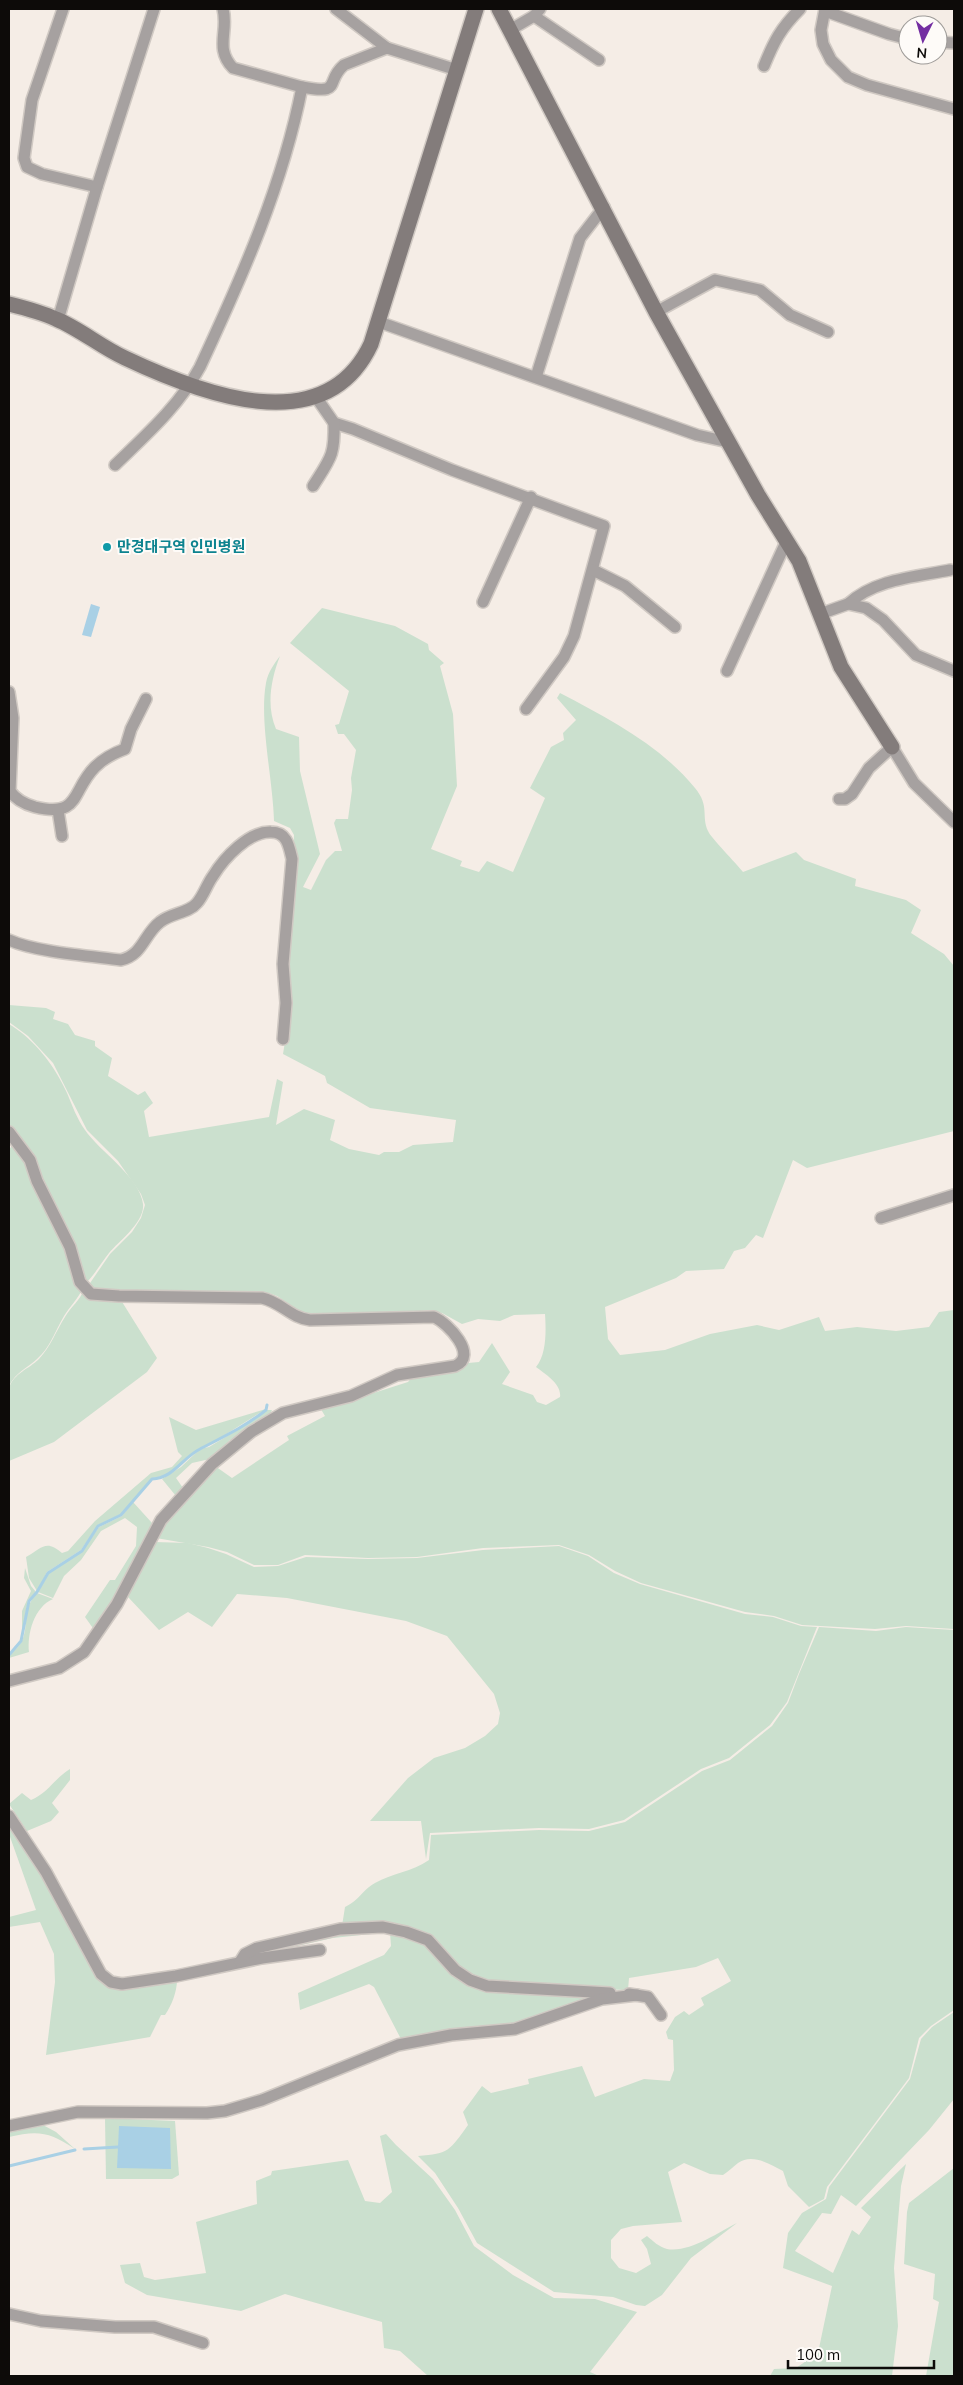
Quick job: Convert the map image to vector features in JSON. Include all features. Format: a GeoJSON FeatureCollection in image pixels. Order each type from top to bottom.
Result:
{"type":"FeatureCollection","features":[{"type":"Feature","properties":{"kind":"street"},"geometry":{"type":"LineString","coordinates":[[63,9],[32,100],[24,158],[27,167],[42,174],[97,187]]}},
{"type":"Feature","properties":{"kind":"street"},"geometry":{"type":"LineString","coordinates":[[58,320],[97,187],[154,9]]}},
{"type":"Feature","properties":{"kind":"street"},"geometry":{"type":"LineString","coordinates":[[223,9],[225,15],[222,48],[226,60],[233,68],[302,87],[320,90],[330,88],[333,85],[338,69],[387,48]]}},
{"type":"Feature","properties":{"kind":"street"},"geometry":{"type":"LineString","coordinates":[[336,9],[387,48],[457,70]]}},
{"type":"Feature","properties":{"kind":"street"},"geometry":{"type":"LineString","coordinates":[[9,304],[58,320],[124,358],[190,386],[217,394],[263,401],[301,402],[316,397],[347,378],[357,368],[368,351],[379,322],[476,9],[504,19],[537,12],[599,60]]}},
{"type":"Feature","properties":{"kind":"street"},"geometry":{"type":"LineString","coordinates":[[764,66],[774,40],[783,26],[800,9]]}},
{"type":"Feature","properties":{"kind":"street"},"geometry":{"type":"LineString","coordinates":[[898,36],[825,10],[821,30],[822,44],[831,60],[848,77],[867,85],[954,109]]}},
{"type":"Feature","properties":{"kind":"street"},"geometry":{"type":"LineString","coordinates":[[504,19],[604,207],[656,312],[728,442],[799,561],[842,667],[914,783],[954,822]]}},
{"type":"Feature","properties":{"kind":"street"},"geometry":{"type":"LineString","coordinates":[[115,465],[175,406],[190,386],[208,350],[259,233],[292,136],[302,87]]}},
{"type":"Feature","properties":{"kind":"street"},"geometry":{"type":"LineString","coordinates":[[536,377],[580,238],[604,207]]}},
{"type":"Feature","properties":{"kind":"street"},"geometry":{"type":"LineString","coordinates":[[656,312],[715,280],[760,290],[790,315],[828,332]]}},
{"type":"Feature","properties":{"kind":"street"},"geometry":{"type":"LineString","coordinates":[[379,322],[697,435],[728,442]]}},
{"type":"Feature","properties":{"kind":"street"},"geometry":{"type":"LineString","coordinates":[[313,486],[331,457],[334,447],[334,424],[316,397]]}},
{"type":"Feature","properties":{"kind":"street"},"geometry":{"type":"LineString","coordinates":[[334,424],[353,429],[452,470],[531,497],[604,526],[574,636],[564,656],[526,709]]}},
{"type":"Feature","properties":{"kind":"street"},"geometry":{"type":"LineString","coordinates":[[483,602],[531,497]]}},
{"type":"Feature","properties":{"kind":"street"},"geometry":{"type":"LineString","coordinates":[[727,671],[787,540]]}},
{"type":"Feature","properties":{"kind":"street"},"geometry":{"type":"LineString","coordinates":[[593,570],[625,586],[675,627]]}},
{"type":"Feature","properties":{"kind":"street"},"geometry":{"type":"LineString","coordinates":[[820,614],[848,604],[868,589],[950,570]]}},
{"type":"Feature","properties":{"kind":"street"},"geometry":{"type":"LineString","coordinates":[[848,604],[866,608],[883,620],[916,654],[954,671]]}},
{"type":"Feature","properties":{"kind":"street"},"geometry":{"type":"LineString","coordinates":[[9,692],[13,718],[10,790],[15,799],[29,806],[58,810],[72,802],[95,767],[112,754],[125,749],[131,729],[146,699]]}},
{"type":"Feature","properties":{"kind":"street"},"geometry":{"type":"LineString","coordinates":[[839,799],[845,799],[852,794],[870,768],[892,747]]}},
{"type":"Feature","properties":{"kind":"street"},"geometry":{"type":"LineString","coordinates":[[58,810],[62,836]]}},
{"type":"Feature","properties":{"kind":"street"},"geometry":{"type":"LineString","coordinates":[[9,940],[17,944],[41,948],[121,960],[129,958],[137,953],[156,925],[162,920],[197,904],[214,875],[248,838],[259,832],[274,832],[284,836],[289,843],[292,859],[283,964],[286,1003],[283,1039]]}},
{"type":"Feature","properties":{"kind":"street"},"geometry":{"type":"LineString","coordinates":[[9,1132],[30,1160],[37,1181],[70,1247],[80,1282],[91,1294],[262,1298],[276,1303],[298,1319],[310,1320],[434,1317],[445,1323],[454,1333],[464,1350],[461,1363],[455,1366],[398,1375],[351,1396],[283,1413],[250,1432],[212,1464],[160,1520],[117,1604],[84,1652],[59,1668],[9,1681]]}},
{"type":"Feature","properties":{"kind":"street"},"geometry":{"type":"LineString","coordinates":[[881,1218],[954,1195]]}},
{"type":"Feature","properties":{"kind":"street"},"geometry":{"type":"LineString","coordinates":[[9,1816],[46,1872],[94,1963],[107,1980],[122,1984],[176,1976],[240,1962],[320,1950]]}},
{"type":"Feature","properties":{"kind":"street"},"geometry":{"type":"LineString","coordinates":[[240,1962],[244,1954],[257,1948],[340,1929],[383,1927],[428,1940],[456,1970],[470,1980],[488,1986],[648,1997],[661,2015]]}},
{"type":"Feature","properties":{"kind":"street"},"geometry":{"type":"LineString","coordinates":[[9,2126],[78,2112],[207,2113],[224,2111],[262,2100],[398,2045],[451,2035],[515,2029],[602,1999],[636,1995]]}},
{"type":"Feature","properties":{"kind":"street"},"geometry":{"type":"LineString","coordinates":[[9,2314],[41,2321],[115,2327],[154,2327],[203,2343]]}},
{"type":"Feature","properties":{"kind":"green space"},"geometry":{"type":"Polygon","coordinates":[[[322,608],[395,626],[428,644],[429,650],[444,663],[440,666],[453,714],[457,786],[431,849],[462,861],[460,866],[479,872],[487,861],[513,872],[545,798],[530,788],[551,747],[564,740],[563,733],[576,720],[557,698],[560,693],[597,712],[633,734],[681,773],[700,794],[708,831],[743,872],[796,852],[804,860],[856,879],[855,886],[906,900],[921,910],[911,933],[944,954],[954,966],[954,1131],[807,1168],[793,1160],[763,1238],[756,1235],[745,1248],[734,1251],[724,1269],[686,1271],[676,1278],[605,1307],[608,1339],[620,1355],[665,1350],[710,1334],[757,1325],[779,1330],[819,1317],[825,1331],[857,1327],[896,1331],[929,1327],[939,1312],[954,1310],[954,1629],[906,1626],[875,1629],[802,1625],[774,1616],[745,1612],[641,1583],[615,1571],[589,1555],[559,1545],[483,1548],[417,1557],[368,1558],[305,1555],[278,1565],[254,1565],[227,1552],[156,1538],[163,1525],[215,1466],[232,1478],[289,1440],[287,1436],[325,1416],[319,1406],[339,1404],[408,1382],[414,1375],[465,1367],[468,1363],[479,1362],[492,1343],[510,1372],[502,1384],[533,1395],[537,1402],[546,1405],[560,1397],[556,1384],[536,1367],[540,1362],[544,1348],[545,1314],[514,1315],[500,1321],[478,1319],[462,1324],[442,1313],[429,1310],[386,1315],[364,1313],[306,1315],[277,1296],[269,1293],[177,1293],[97,1290],[88,1286],[110,1254],[132,1232],[141,1218],[145,1205],[141,1194],[118,1161],[87,1130],[53,1063],[28,1036],[9,1022],[9,1005],[46,1008],[55,1012],[53,1019],[68,1024],[75,1035],[95,1041],[95,1046],[112,1058],[108,1076],[138,1095],[145,1091],[153,1103],[144,1111],[149,1137],[269,1117],[277,1079],[283,1082],[276,1125],[304,1109],[335,1120],[330,1140],[349,1149],[379,1155],[384,1152],[399,1152],[413,1145],[453,1142],[456,1120],[370,1108],[327,1083],[325,1076],[283,1054],[288,1023],[288,953],[294,835],[290,828],[274,821],[265,733],[264,698],[268,675],[280,656],[272,683],[271,711],[276,729],[299,737],[300,771],[320,854],[303,887],[311,890],[326,860],[335,851],[342,851],[334,823],[336,819],[348,819],[352,790],[351,778],[356,750],[344,734],[338,734],[335,725],[339,724],[349,691],[290,643],[322,608]]]}},
{"type":"Feature","properties":{"kind":"green space"},"geometry":{"type":"Polygon","coordinates":[[[9,1024],[27,1037],[50,1063],[85,1130],[135,1184],[143,1204],[143,1211],[136,1224],[109,1253],[86,1283],[28,1151],[18,1133],[9,1124],[9,1024]]]}},
{"type":"Feature","properties":{"kind":"green space"},"geometry":{"type":"Polygon","coordinates":[[[15,1141],[83,1288],[64,1316],[42,1355],[18,1374],[9,1386],[9,1150],[15,1141]]]}},
{"type":"Feature","properties":{"kind":"green space"},"geometry":{"type":"Polygon","coordinates":[[[84,1289],[119,1297],[157,1358],[147,1372],[54,1442],[9,1461],[7,1412],[11,1383],[43,1354],[67,1313],[84,1289]]]}},
{"type":"Feature","properties":{"kind":"green space"},"geometry":{"type":"Polygon","coordinates":[[[266,1409],[209,1445],[201,1448],[175,1469],[160,1477],[152,1478],[121,1514],[98,1525],[81,1550],[47,1572],[37,1591],[29,1578],[26,1557],[44,1546],[52,1546],[62,1553],[68,1551],[95,1521],[151,1473],[172,1467],[182,1456],[178,1452],[169,1417],[196,1430],[266,1409]]]}},
{"type":"Feature","properties":{"kind":"green space"},"geometry":{"type":"Polygon","coordinates":[[[267,1410],[272,1410],[267,1421],[241,1438],[230,1440],[210,1459],[192,1463],[176,1478],[183,1488],[176,1496],[162,1479],[181,1467],[200,1449],[209,1447],[267,1410]]]}},
{"type":"Feature","properties":{"kind":"green space"},"geometry":{"type":"Polygon","coordinates":[[[133,1502],[152,1523],[136,1562],[95,1631],[85,1617],[110,1580],[115,1580],[136,1546],[137,1527],[125,1518],[101,1531],[81,1560],[64,1576],[53,1598],[38,1592],[49,1573],[82,1551],[99,1527],[122,1516],[133,1502]]]}},
{"type":"Feature","properties":{"kind":"green space"},"geometry":{"type":"Polygon","coordinates":[[[155,1542],[188,1543],[208,1548],[254,1567],[278,1566],[306,1557],[417,1558],[483,1550],[559,1546],[588,1556],[614,1573],[640,1584],[745,1614],[773,1617],[801,1626],[817,1627],[787,1702],[770,1725],[729,1758],[701,1769],[624,1820],[589,1829],[539,1828],[430,1833],[426,1859],[421,1821],[370,1821],[408,1778],[434,1758],[465,1748],[485,1736],[498,1724],[500,1713],[494,1694],[447,1636],[406,1621],[287,1598],[237,1594],[212,1627],[188,1612],[159,1630],[128,1597],[155,1542]]]}},
{"type":"Feature","properties":{"kind":"green space"},"geometry":{"type":"Polygon","coordinates":[[[25,1568],[31,1586],[36,1592],[28,1600],[22,1633],[22,1611],[31,1591],[24,1578],[25,1568]]]}},
{"type":"Feature","properties":{"kind":"green space"},"geometry":{"type":"Polygon","coordinates":[[[37,1593],[53,1599],[41,1608],[33,1622],[29,1637],[29,1652],[9,1658],[24,1637],[27,1612],[32,1599],[37,1593]]]}},
{"type":"Feature","properties":{"kind":"green space"},"geometry":{"type":"Polygon","coordinates":[[[819,1627],[876,1631],[906,1627],[954,1630],[954,2010],[931,2026],[919,2038],[909,2078],[827,2187],[824,2199],[809,2207],[788,2186],[783,2171],[755,2159],[743,2160],[723,2175],[710,2174],[684,2163],[668,2172],[682,2222],[633,2226],[621,2229],[611,2240],[611,2258],[619,2268],[636,2273],[651,2264],[647,2249],[641,2240],[647,2236],[656,2244],[667,2249],[684,2248],[703,2241],[737,2223],[691,2258],[662,2295],[645,2306],[613,2297],[554,2292],[477,2243],[458,2208],[435,2173],[418,2156],[443,2152],[457,2140],[468,2125],[463,2112],[482,2086],[491,2093],[529,2084],[528,2079],[582,2066],[595,2097],[644,2079],[670,2081],[674,2070],[673,2040],[668,2039],[666,2032],[675,2017],[684,2011],[689,2015],[704,2005],[701,1998],[731,1981],[718,1958],[696,1967],[629,1978],[628,1990],[503,1984],[470,1976],[454,1963],[430,1935],[342,1926],[345,1907],[375,1883],[429,1860],[431,1835],[539,1830],[589,1831],[625,1822],[702,1771],[730,1760],[772,1726],[788,1703],[819,1627]]]}},
{"type":"Feature","properties":{"kind":"green space"},"geometry":{"type":"Polygon","coordinates":[[[70,1769],[70,1780],[52,1803],[59,1812],[51,1821],[27,1831],[9,1804],[22,1793],[31,1800],[37,1797],[70,1769]]]}},
{"type":"Feature","properties":{"kind":"green space"},"geometry":{"type":"Polygon","coordinates":[[[9,1819],[25,1843],[99,1978],[177,1980],[170,2007],[165,2015],[161,2015],[150,2037],[46,2055],[55,1982],[54,1954],[40,1922],[9,1927],[9,1917],[36,1910],[9,1834],[9,1819]]]}},
{"type":"Feature","properties":{"kind":"green space"},"geometry":{"type":"Polygon","coordinates":[[[383,1929],[419,1939],[467,1981],[616,1995],[525,2024],[402,2041],[374,1987],[369,1984],[300,2010],[298,1993],[384,1955],[391,1946],[390,1932],[333,1938],[247,1957],[318,1936],[383,1929]]]}},
{"type":"Feature","properties":{"kind":"green space"},"geometry":{"type":"Polygon","coordinates":[[[954,2012],[954,2099],[929,2130],[856,2206],[841,2195],[831,2214],[822,2213],[795,2251],[833,2273],[852,2230],[859,2235],[871,2217],[861,2208],[906,2164],[901,2186],[894,2268],[898,2326],[892,2376],[770,2376],[774,2369],[796,2368],[818,2353],[832,2286],[783,2268],[788,2233],[802,2213],[826,2199],[829,2187],[910,2079],[921,2039],[932,2027],[954,2012]]]}},
{"type":"Feature","properties":{"kind":"green space"},"geometry":{"type":"Polygon","coordinates":[[[105,2118],[175,2121],[179,2175],[172,2179],[106,2179],[105,2118]]]}},
{"type":"Feature","properties":{"kind":"green space"},"geometry":{"type":"Polygon","coordinates":[[[43,2125],[56,2132],[75,2149],[58,2139],[44,2134],[36,2133],[9,2137],[9,2132],[43,2125]]]}},
{"type":"Feature","properties":{"kind":"green space"},"geometry":{"type":"Polygon","coordinates":[[[386,2134],[433,2179],[455,2210],[474,2246],[513,2275],[554,2298],[595,2299],[637,2312],[590,2372],[599,2376],[428,2376],[400,2351],[384,2348],[382,2322],[285,2294],[241,2311],[147,2295],[125,2283],[120,2265],[140,2263],[144,2277],[155,2280],[206,2273],[196,2222],[257,2204],[256,2181],[271,2175],[272,2171],[348,2160],[365,2201],[380,2203],[392,2192],[380,2136],[386,2134]]]}},
{"type":"Feature","properties":{"kind":"green space"},"geometry":{"type":"Polygon","coordinates":[[[954,2168],[954,2376],[926,2376],[939,2302],[933,2299],[935,2274],[904,2264],[907,2212],[909,2203],[954,2168]]]}},
{"type":"Feature","properties":{"kind":"water"},"geometry":{"type":"Polygon","coordinates":[[[91,604],[100,607],[91,637],[82,635],[91,604]]]}},
{"type":"Feature","properties":{"kind":"water"},"geometry":{"type":"Polygon","coordinates":[[[119,2126],[170,2128],[171,2169],[117,2168],[119,2126]]]}},
{"type":"Feature","properties":{"kind":"waterway"},"geometry":{"type":"LineString","coordinates":[[9,1655],[21,1641],[29,1601],[37,1592],[48,1573],[82,1551],[98,1526],[121,1515],[152,1479],[166,1475],[194,1453],[250,1421],[266,1410],[267,1405]]}},
{"type":"Feature","properties":{"kind":"waterway"},"geometry":{"type":"LineString","coordinates":[[84,2149],[118,2147]]}},
{"type":"Feature","properties":{"kind":"waterway"},"geometry":{"type":"LineString","coordinates":[[9,2166],[75,2150]]}},
{"type":"Feature","properties":{"kind":"place","name":"만경대구역 인민병원"},"geometry":{"type":"Point","coordinates":[107,547]}}]}
